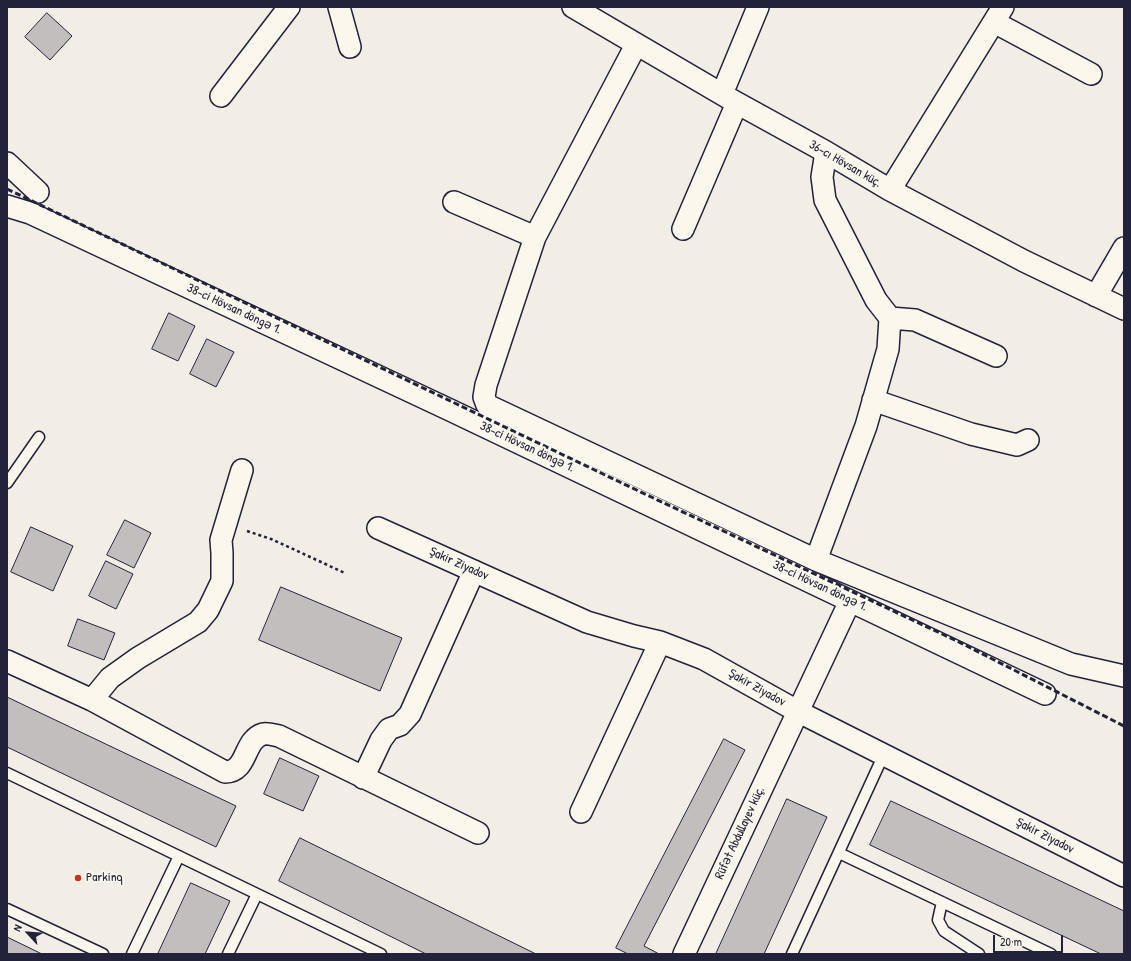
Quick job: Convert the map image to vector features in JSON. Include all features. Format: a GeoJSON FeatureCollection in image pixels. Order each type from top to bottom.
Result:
{"type":"FeatureCollection","features":[{"type":"Feature","properties":{"kind":"street"},"geometry":{"type":"LineString","coordinates":[[221,96],[289,7]]}},
{"type":"Feature","properties":{"kind":"street"},"geometry":{"type":"LineString","coordinates":[[339,7],[350,47]]}},
{"type":"Feature","properties":{"kind":"street","name":"36-cı Hövsan küç."},"geometry":{"type":"LineString","coordinates":[[573,7],[636,45],[826,152],[890,190],[1024,261],[1124,309]]}},
{"type":"Feature","properties":{"kind":"street"},"geometry":{"type":"LineString","coordinates":[[683,229],[730,99],[758,7]]}},
{"type":"Feature","properties":{"kind":"street"},"geometry":{"type":"LineString","coordinates":[[890,190],[999,14],[1091,74]]}},
{"type":"Feature","properties":{"kind":"street"},"geometry":{"type":"LineString","coordinates":[[636,45],[535,237],[486,385],[484,397],[487,405],[816,560],[1071,664],[1124,676]]}},
{"type":"Feature","properties":{"kind":"street"},"geometry":{"type":"LineString","coordinates":[[816,560],[866,426],[888,349],[890,318],[876,300],[826,200],[822,177],[826,152]]}},
{"type":"Feature","properties":{"kind":"street"},"geometry":{"type":"LineString","coordinates":[[7,163],[38,192]]}},
{"type":"Feature","properties":{"kind":"street"},"geometry":{"type":"LineString","coordinates":[[454,202],[535,237]]}},
{"type":"Feature","properties":{"kind":"street","name":"38-ci Hövsan döngə 1."},"geometry":{"type":"LineString","coordinates":[[7,206],[30,213],[450,410],[1045,694]]}},
{"type":"Feature","properties":{"kind":"street"},"geometry":{"type":"LineString","coordinates":[[1096,296],[1124,248]]}},
{"type":"Feature","properties":{"kind":"street"},"geometry":{"type":"LineString","coordinates":[[890,318],[915,320],[996,356]]}},
{"type":"Feature","properties":{"kind":"street"},"geometry":{"type":"LineString","coordinates":[[873,400],[971,434],[1017,445],[1028,440]]}},
{"type":"Feature","properties":{"kind":"street"},"geometry":{"type":"LineString","coordinates":[[92,700],[110,678],[138,658],[198,622],[208,610],[222,582],[221,540],[242,470]]}},
{"type":"Feature","properties":{"kind":"street","name":"Şakir Ziyadov"},"geometry":{"type":"LineString","coordinates":[[378,528],[587,622],[660,642],[704,659],[797,711],[1124,876]]}},
{"type":"Feature","properties":{"kind":"street"},"geometry":{"type":"LineString","coordinates":[[363,778],[381,740],[389,729],[400,725],[410,714],[474,571]]}},
{"type":"Feature","properties":{"kind":"street","name":"Rüfət Abdullayev küç."},"geometry":{"type":"LineString","coordinates":[[684,954],[850,601]]}},
{"type":"Feature","properties":{"kind":"street"},"geometry":{"type":"LineString","coordinates":[[581,812],[660,642]]}},
{"type":"Feature","properties":{"kind":"street"},"geometry":{"type":"LineString","coordinates":[[7,661],[92,700],[225,772],[232,772],[239,766],[255,738],[265,734],[279,736],[478,833]]}},
{"type":"Feature","properties":{"kind":"lane"},"geometry":{"type":"LineString","coordinates":[[7,483],[39,437]]}},
{"type":"Feature","properties":{"kind":"lane"},"geometry":{"type":"LineString","coordinates":[[792,954],[884,754]]}},
{"type":"Feature","properties":{"kind":"lane"},"geometry":{"type":"LineString","coordinates":[[7,773],[381,954]]}},
{"type":"Feature","properties":{"kind":"lane"},"geometry":{"type":"LineString","coordinates":[[839,854],[1051,954]]}},
{"type":"Feature","properties":{"kind":"lane"},"geometry":{"type":"LineString","coordinates":[[132,954],[179,856]]}},
{"type":"Feature","properties":{"kind":"lane"},"geometry":{"type":"LineString","coordinates":[[228,954],[258,894]]}},
{"type":"Feature","properties":{"kind":"lane"},"geometry":{"type":"LineString","coordinates":[[942,902],[938,920],[944,932],[979,954]]}},
{"type":"Feature","properties":{"kind":"lane"},"geometry":{"type":"LineString","coordinates":[[7,909],[103,954]]}},
{"type":"Feature","properties":{"kind":"path"},"geometry":{"type":"LineString","coordinates":[[226,523],[271,539],[345,573]]}},
{"type":"Feature","properties":{"kind":"building"},"geometry":{"type":"Polygon","coordinates":[[[47,13],[72,36],[50,60],[25,37],[47,13]]]}},
{"type":"Feature","properties":{"kind":"building"},"geometry":{"type":"Polygon","coordinates":[[[169,313],[195,326],[178,361],[152,349],[169,313]]]}},
{"type":"Feature","properties":{"kind":"building"},"geometry":{"type":"Polygon","coordinates":[[[207,339],[234,352],[216,387],[190,374],[207,339]]]}},
{"type":"Feature","properties":{"kind":"building"},"geometry":{"type":"Polygon","coordinates":[[[125,520],[151,533],[134,568],[107,555],[125,520]]]}},
{"type":"Feature","properties":{"kind":"building"},"geometry":{"type":"Polygon","coordinates":[[[31,527],[73,546],[53,591],[11,572],[31,527]]]}},
{"type":"Feature","properties":{"kind":"building"},"geometry":{"type":"Polygon","coordinates":[[[106,561],[133,574],[116,609],[89,596],[106,561]]]}},
{"type":"Feature","properties":{"kind":"building"},"geometry":{"type":"Polygon","coordinates":[[[281,587],[402,638],[380,691],[259,640],[281,587]]]}},
{"type":"Feature","properties":{"kind":"building"},"geometry":{"type":"Polygon","coordinates":[[[78,619],[115,633],[104,660],[68,646],[78,619]]]}},
{"type":"Feature","properties":{"kind":"building"},"geometry":{"type":"Polygon","coordinates":[[[7,697],[236,806],[216,847],[7,747],[7,697]]]}},
{"type":"Feature","properties":{"kind":"building"},"geometry":{"type":"Polygon","coordinates":[[[724,739],[745,750],[644,946],[659,954],[628,954],[616,948],[724,739]]]}},
{"type":"Feature","properties":{"kind":"building"},"geometry":{"type":"Polygon","coordinates":[[[280,758],[319,776],[303,811],[264,794],[280,758]]]}},
{"type":"Feature","properties":{"kind":"building"},"geometry":{"type":"Polygon","coordinates":[[[787,799],[827,817],[764,954],[716,954],[787,799]]]}},
{"type":"Feature","properties":{"kind":"building"},"geometry":{"type":"Polygon","coordinates":[[[891,801],[1124,911],[1124,954],[1101,954],[870,845],[891,801]]]}},
{"type":"Feature","properties":{"kind":"building"},"geometry":{"type":"Polygon","coordinates":[[[300,838],[536,954],[426,954],[279,881],[300,838]]]}},
{"type":"Feature","properties":{"kind":"building"},"geometry":{"type":"Polygon","coordinates":[[[191,883],[230,901],[205,954],[158,954],[191,883]]]}},
{"type":"Feature","properties":{"kind":"building"},"geometry":{"type":"Polygon","coordinates":[[[7,937],[42,954],[7,954],[7,937]]]}},
{"type":"Feature","properties":{"kind":"railway"},"geometry":{"type":"LineString","coordinates":[[7,189],[647,495],[957,641],[1124,726]]}},
{"type":"Feature","properties":{"kind":"place","name":"Parkinq"},"geometry":{"type":"Point","coordinates":[78,878]}}]}
